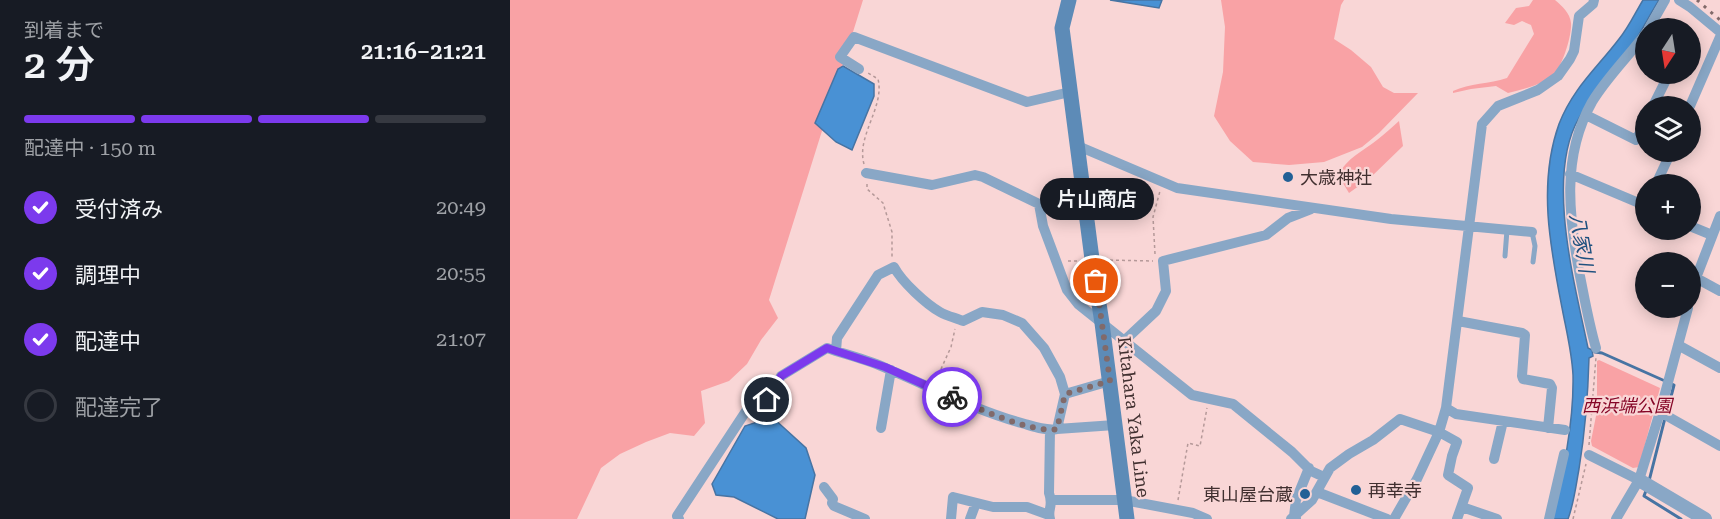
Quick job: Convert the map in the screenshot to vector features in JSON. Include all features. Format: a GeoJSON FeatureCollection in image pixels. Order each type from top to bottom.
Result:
{"type":"FeatureCollection","features":[{"type":"Feature","properties":{"kind":"main road","name":"Kitahara Yaka Line"},"geometry":{"type":"LineString","coordinates":[[1069,0],[1062,28],[1126,513]]}},
{"type":"Feature","properties":{"kind":"street"},"geometry":{"type":"LineString","coordinates":[[1317,492],[1393,519],[1417,479],[1439,432],[1446,408],[1482,124],[1498,106],[1538,90],[1558,76],[1574,51],[1579,16],[1593,4],[1594,0]]}},
{"type":"Feature","properties":{"kind":"street"},"geometry":{"type":"LineString","coordinates":[[1655,18],[1665,0]]}},
{"type":"Feature","properties":{"kind":"street"},"geometry":{"type":"LineString","coordinates":[[1679,0],[1720,32]]}},
{"type":"Feature","properties":{"kind":"street"},"geometry":{"type":"LineString","coordinates":[[859,69],[840,57],[854,37],[1027,102],[1070,92]]}},
{"type":"Feature","properties":{"kind":"street"},"geometry":{"type":"LineString","coordinates":[[1694,96],[1720,38]]}},
{"type":"Feature","properties":{"kind":"street"},"geometry":{"type":"LineString","coordinates":[[1596,348],[1577,260],[1570,210],[1570,174],[1576,140],[1586,115],[1609,79],[1635,47]]}},
{"type":"Feature","properties":{"kind":"street"},"geometry":{"type":"LineString","coordinates":[[1586,115],[1635,140]]}},
{"type":"Feature","properties":{"kind":"street"},"geometry":{"type":"LineString","coordinates":[[1078,146],[1178,188],[1391,219],[1532,232]]}},
{"type":"Feature","properties":{"kind":"street"},"geometry":{"type":"LineString","coordinates":[[866,173],[932,185],[975,175],[1039,204],[1043,226],[1067,290],[1078,304],[1192,394],[1233,404],[1309,468],[1324,477]]}},
{"type":"Feature","properties":{"kind":"street"},"geometry":{"type":"LineString","coordinates":[[1570,174],[1635,201]]}},
{"type":"Feature","properties":{"kind":"street"},"geometry":{"type":"LineString","coordinates":[[1125,340],[1156,311],[1166,291],[1163,261],[1266,234],[1288,218],[1315,208]]}},
{"type":"Feature","properties":{"kind":"street"},"geometry":{"type":"LineString","coordinates":[[1701,265],[1720,216]]}},
{"type":"Feature","properties":{"kind":"street"},"geometry":{"type":"LineString","coordinates":[[1701,230],[1712,235]]}},
{"type":"Feature","properties":{"kind":"street"},"geometry":{"type":"LineString","coordinates":[[836,351],[837,338],[878,275],[894,267],[918,295],[938,311],[963,321],[982,312],[1003,315],[1022,323],[1044,348],[1060,377],[1065,394],[1053,429],[1049,493],[1052,500],[1049,517],[1027,507],[993,507],[953,497],[951,519]]}},
{"type":"Feature","properties":{"kind":"street"},"geometry":{"type":"LineString","coordinates":[[1701,281],[1720,291]]}},
{"type":"Feature","properties":{"kind":"street"},"geometry":{"type":"LineString","coordinates":[[1616,519],[1639,480],[1685,318]]}},
{"type":"Feature","properties":{"kind":"street"},"geometry":{"type":"LineString","coordinates":[[1458,321],[1525,335],[1523,380],[1550,384],[1552,388],[1548,428]]}},
{"type":"Feature","properties":{"kind":"street"},"geometry":{"type":"LineString","coordinates":[[1678,345],[1720,368]]}},
{"type":"Feature","properties":{"kind":"street"},"geometry":{"type":"LineString","coordinates":[[679,519],[677,516],[750,405],[767,400],[781,376],[827,348],[891,370],[1002,418],[1053,429],[1115,424]]}},
{"type":"Feature","properties":{"kind":"street"},"geometry":{"type":"LineString","coordinates":[[881,428],[891,370]]}},
{"type":"Feature","properties":{"kind":"street"},"geometry":{"type":"LineString","coordinates":[[1065,394],[1110,381]]}},
{"type":"Feature","properties":{"kind":"street"},"geometry":{"type":"LineString","coordinates":[[1446,408],[1456,414],[1565,430]]}},
{"type":"Feature","properties":{"kind":"street"},"geometry":{"type":"LineString","coordinates":[[1660,412],[1720,446]]}},
{"type":"Feature","properties":{"kind":"street"},"geometry":{"type":"LineString","coordinates":[[1294,518],[1312,500],[1330,468],[1373,440],[1400,418],[1439,432],[1457,442],[1448,475],[1468,489],[1457,519]]}},
{"type":"Feature","properties":{"kind":"street"},"geometry":{"type":"LineString","coordinates":[[1494,459],[1503,421]]}},
{"type":"Feature","properties":{"kind":"street"},"geometry":{"type":"LineString","coordinates":[[1548,519],[1564,454]]}},
{"type":"Feature","properties":{"kind":"street"},"geometry":{"type":"LineString","coordinates":[[1588,455],[1639,480],[1705,519]]}},
{"type":"Feature","properties":{"kind":"street"},"geometry":{"type":"LineString","coordinates":[[1294,518],[1296,500],[1309,468]]}},
{"type":"Feature","properties":{"kind":"street"},"geometry":{"type":"LineString","coordinates":[[824,487],[833,499],[834,506],[865,519]]}},
{"type":"Feature","properties":{"kind":"street"},"geometry":{"type":"LineString","coordinates":[[1052,500],[1126,513],[1176,510],[1208,519]]}},
{"type":"Feature","properties":{"kind":"street"},"geometry":{"type":"LineString","coordinates":[[970,519],[976,503]]}},
{"type":"Feature","properties":{"kind":"street"},"geometry":{"type":"LineString","coordinates":[[1461,507],[1497,519]]}},
{"type":"Feature","properties":{"kind":"lane"},"geometry":{"type":"LineString","coordinates":[[1505,256],[1507,230]]}},
{"type":"Feature","properties":{"kind":"lane"},"geometry":{"type":"LineString","coordinates":[[1532,232],[1535,246],[1533,262]]}},
{"type":"Feature","properties":{"kind":"path"},"geometry":{"type":"LineString","coordinates":[[1057,262],[1155,261],[1153,217],[1162,182]]}},
{"type":"Feature","properties":{"kind":"path"},"geometry":{"type":"LineString","coordinates":[[933,389],[951,347],[958,319]]}},
{"type":"Feature","properties":{"kind":"path"},"geometry":{"type":"LineString","coordinates":[[1574,519],[1588,455],[1595,362]]}},
{"type":"Feature","properties":{"kind":"path"},"geometry":{"type":"LineString","coordinates":[[1176,510],[1188,443],[1200,446],[1209,398]]}},
{"type":"Feature","properties":{"kind":"green space"},"geometry":{"type":"Polygon","coordinates":[[[510,0],[863,0],[769,300],[778,318],[761,340],[747,364],[729,381],[701,391],[705,423],[694,436],[670,433],[620,454],[601,468],[577,519],[510,519],[510,0]]]}},
{"type":"Feature","properties":{"kind":"green space"},"geometry":{"type":"Polygon","coordinates":[[[1221,0],[1344,0],[1334,39],[1371,67],[1383,87],[1394,93],[1418,93],[1362,147],[1324,162],[1289,165],[1253,162],[1230,141],[1214,116],[1223,72],[1225,27],[1221,0]]]}},
{"type":"Feature","properties":{"kind":"green space"},"geometry":{"type":"Polygon","coordinates":[[[1533,0],[1555,0],[1570,19],[1571,29],[1568,43],[1556,72],[1536,85],[1508,93],[1496,86],[1453,93],[1466,86],[1507,78],[1534,34],[1531,25],[1522,21],[1514,25],[1505,23],[1516,8],[1529,6],[1533,0]]]}},
{"type":"Feature","properties":{"kind":"green space"},"geometry":{"type":"Polygon","coordinates":[[[1399,121],[1403,146],[1370,178],[1349,193],[1338,175],[1342,169],[1351,159],[1399,121]]]}},
{"type":"Feature","properties":{"kind":"green space","name":"西浜端公園"},"geometry":{"type":"Polygon","coordinates":[[[1597,361],[1660,388],[1639,467],[1633,468],[1592,446],[1597,411],[1597,361]]]}},
{"type":"Feature","properties":{"kind":"water"},"geometry":{"type":"Polygon","coordinates":[[[1110,0],[1162,0],[1159,8],[1110,0]]]}},
{"type":"Feature","properties":{"kind":"water"},"geometry":{"type":"Polygon","coordinates":[[[1643,0],[1659,0],[1648,18],[1635,18],[1635,40],[1579,118],[1569,142],[1564,170],[1563,200],[1570,263],[1588,348],[1592,350],[1593,356],[1589,358],[1583,441],[1572,507],[1568,519],[1552,519],[1570,430],[1573,375],[1548,218],[1547,194],[1552,147],[1559,124],[1571,100],[1629,25],[1643,0]]]}},
{"type":"Feature","properties":{"kind":"water"},"geometry":{"type":"Polygon","coordinates":[[[843,66],[874,84],[874,96],[852,150],[836,142],[815,123],[838,69],[843,66]]]}},
{"type":"Feature","properties":{"kind":"water"},"geometry":{"type":"Polygon","coordinates":[[[772,417],[806,448],[815,475],[805,519],[778,519],[734,497],[716,495],[712,484],[745,426],[772,417]]]}},
{"type":"Feature","properties":{"kind":"waterway"},"geometry":{"type":"LineString","coordinates":[[1595,352],[1674,385],[1667,412]]}},
{"type":"Feature","properties":{"kind":"waterway"},"geometry":{"type":"LineString","coordinates":[[1649,481],[1665,418]]}},
{"type":"Feature","properties":{"kind":"waterway"},"geometry":{"type":"LineString","coordinates":[[1647,488],[1644,496],[1681,519]]}},
{"type":"Feature","properties":{"kind":"railway"},"geometry":{"type":"LineString","coordinates":[[1697,0],[1720,20]]}},
{"type":"Feature","properties":{"kind":"way so far"},"geometry":{"type":"LineString","coordinates":[[952,397],[1002,418],[1033,427],[1057,429],[1065,394],[1110,381],[1096,281]]}},
{"type":"Feature","properties":{"kind":"place","name":"大歳神社"},"geometry":{"type":"Point","coordinates":[1288,177]}},
{"type":"Feature","properties":{"kind":"place","name":"片山商店"},"geometry":{"type":"Point","coordinates":[1096,281]}},
{"type":"Feature","properties":{"kind":"place","name":"再幸寺"},"geometry":{"type":"Point","coordinates":[1356,490]}},
{"type":"Feature","properties":{"kind":"place","name":"東山屋台蔵"},"geometry":{"type":"Point","coordinates":[1305,494]}},
{"type":"Feature","properties":{"kind":"route"},"geometry":{"type":"LineString","coordinates":[[767,400],[781,376],[827,348],[885,367],[952,397]]}},
{"type":"Feature","properties":{"kind":"water label","name":"八家川"},"geometry":{"type":"Point","coordinates":[1582,243]}}]}
